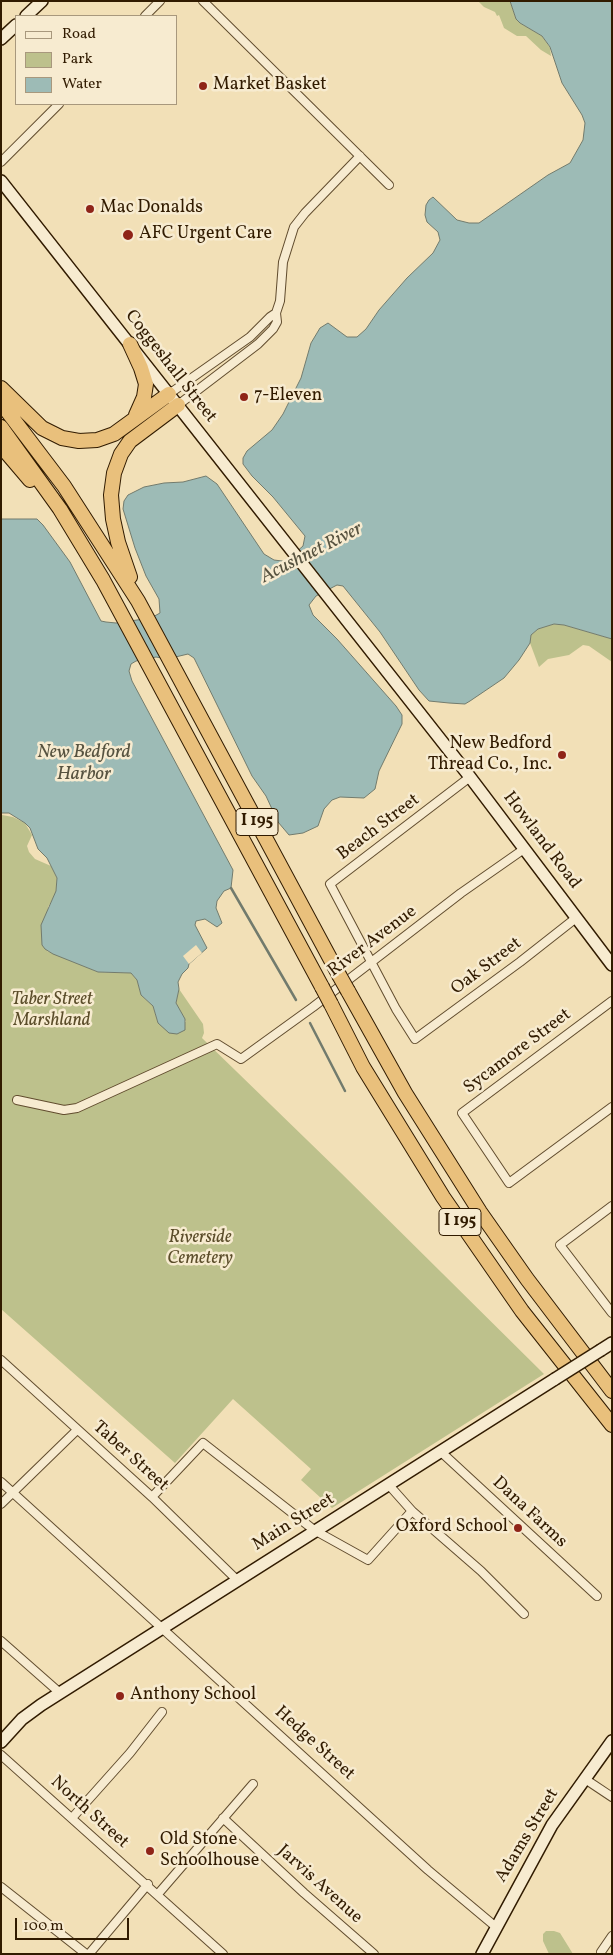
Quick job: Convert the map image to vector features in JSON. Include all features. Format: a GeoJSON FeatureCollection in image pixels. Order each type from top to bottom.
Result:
{"type":"FeatureCollection","features":[{"type":"Feature","properties":{"kind":"highway"},"geometry":{"type":"LineString","coordinates":[[124,427],[140,408],[146,387],[142,368],[130,344]]}},
{"type":"Feature","properties":{"kind":"highway"},"geometry":{"type":"LineString","coordinates":[[1,388],[50,433],[67,440],[83,442],[97,440],[114,434],[174,399]]}},
{"type":"Feature","properties":{"kind":"highway"},"geometry":{"type":"LineString","coordinates":[[142,608],[114,526],[111,501],[113,478],[119,458],[130,442],[174,399]]}},
{"type":"Feature","properties":{"kind":"highway","name":"I 195"},"geometry":{"type":"LineString","coordinates":[[1,403],[68,492],[142,608],[405,1093],[475,1204],[532,1286],[612,1391]]}},
{"type":"Feature","properties":{"kind":"highway","name":"I 195"},"geometry":{"type":"LineString","coordinates":[[1,427],[52,498],[118,605],[363,1067],[389,1110],[470,1237],[522,1311],[612,1425]]}},
{"type":"Feature","properties":{"kind":"highway"},"geometry":{"type":"LineString","coordinates":[[1,446],[43,496],[89,556]]}},
{"type":"Feature","properties":{"kind":"main road"},"geometry":{"type":"LineString","coordinates":[[27,15],[42,1]]}},
{"type":"Feature","properties":{"kind":"main road"},"geometry":{"type":"LineString","coordinates":[[1,39],[15,26]]}},
{"type":"Feature","properties":{"kind":"main road","name":"Coggeshall Street"},"geometry":{"type":"LineString","coordinates":[[1,181],[311,574]]}},
{"type":"Feature","properties":{"kind":"main road","name":"Howland Road"},"geometry":{"type":"LineString","coordinates":[[311,574],[470,777],[612,965]]}},
{"type":"Feature","properties":{"kind":"main road","name":"Main Street"},"geometry":{"type":"LineString","coordinates":[[1,1742],[28,1714],[60,1693],[314,1530],[612,1343]]}},
{"type":"Feature","properties":{"kind":"main road","name":"Adams Street"},"geometry":{"type":"LineString","coordinates":[[482,1954],[552,1825],[612,1741]]}},
{"type":"Feature","properties":{"kind":"street"},"geometry":{"type":"LineString","coordinates":[[146,15],[160,1]]}},
{"type":"Feature","properties":{"kind":"street"},"geometry":{"type":"LineString","coordinates":[[203,1],[389,185]]}},
{"type":"Feature","properties":{"kind":"street"},"geometry":{"type":"LineString","coordinates":[[1,162],[58,105]]}},
{"type":"Feature","properties":{"kind":"street"},"geometry":{"type":"LineString","coordinates":[[174,399],[264,339],[277,322],[276,313],[280,301],[283,262],[294,227],[360,156]]}},
{"type":"Feature","properties":{"kind":"street"},"geometry":{"type":"LineString","coordinates":[[174,399],[276,313]]}},
{"type":"Feature","properties":{"kind":"street","name":"Beach Street"},"geometry":{"type":"LineString","coordinates":[[372,961],[330,884],[470,777]]}},
{"type":"Feature","properties":{"kind":"street","name":"River Avenue"},"geometry":{"type":"LineString","coordinates":[[17,1100],[64,1110],[77,1108],[217,1044],[241,1059],[461,893],[524,849]]}},
{"type":"Feature","properties":{"kind":"street","name":"Oak Street"},"geometry":{"type":"LineString","coordinates":[[372,961],[396,1009],[415,1039],[520,962],[576,918]]}},
{"type":"Feature","properties":{"kind":"street","name":"Sycamore Street"},"geometry":{"type":"LineString","coordinates":[[612,1002],[462,1113],[509,1183],[612,1107]]}},
{"type":"Feature","properties":{"kind":"street"},"geometry":{"type":"LineString","coordinates":[[612,1206],[560,1245],[612,1313]]}},
{"type":"Feature","properties":{"kind":"street","name":"Taber Street"},"geometry":{"type":"LineString","coordinates":[[1,1360],[152,1497],[237,1580]]}},
{"type":"Feature","properties":{"kind":"street"},"geometry":{"type":"LineString","coordinates":[[1,1504],[77,1430]]}},
{"type":"Feature","properties":{"kind":"street"},"geometry":{"type":"LineString","coordinates":[[152,1497],[203,1443],[314,1530],[368,1560],[412,1511]]}},
{"type":"Feature","properties":{"kind":"street","name":"Dana Farms"},"geometry":{"type":"LineString","coordinates":[[440,1451],[597,1596]]}},
{"type":"Feature","properties":{"kind":"street","name":"Hedge Street"},"geometry":{"type":"LineString","coordinates":[[1,1482],[428,1870],[496,1926]]}},
{"type":"Feature","properties":{"kind":"street"},"geometry":{"type":"LineString","coordinates":[[388,1484],[412,1511],[481,1571],[524,1614]]}},
{"type":"Feature","properties":{"kind":"street"},"geometry":{"type":"LineString","coordinates":[[1,1641],[60,1693]]}},
{"type":"Feature","properties":{"kind":"street"},"geometry":{"type":"LineString","coordinates":[[72,1818],[130,1753],[162,1712]]}},
{"type":"Feature","properties":{"kind":"street","name":"North Street"},"geometry":{"type":"LineString","coordinates":[[1,1755],[148,1884],[223,1954]]}},
{"type":"Feature","properties":{"kind":"street"},"geometry":{"type":"LineString","coordinates":[[585,1779],[612,1797]]}},
{"type":"Feature","properties":{"kind":"street"},"geometry":{"type":"LineString","coordinates":[[158,1894],[253,1784]]}},
{"type":"Feature","properties":{"kind":"street","name":"Jarvis Avenue"},"geometry":{"type":"LineString","coordinates":[[223,1818],[304,1893],[374,1954]]}},
{"type":"Feature","properties":{"kind":"street"},"geometry":{"type":"LineString","coordinates":[[1,1887],[88,1954],[148,1884]]}},
{"type":"Feature","properties":{"kind":"street"},"geometry":{"type":"LineString","coordinates":[[601,1952],[612,1936]]}},
{"type":"Feature","properties":{"kind":"green space"},"geometry":{"type":"Polygon","coordinates":[[[478,1],[510,1],[516,19],[542,36],[550,48],[551,56],[541,50],[526,36],[517,36],[504,28],[499,15],[497,16],[495,12],[484,7],[478,1]]]}},
{"type":"Feature","properties":{"kind":"green space"},"geometry":{"type":"Polygon","coordinates":[[[554,624],[564,625],[612,639],[612,662],[589,646],[583,645],[569,655],[548,659],[539,667],[530,643],[531,635],[538,629],[554,624]]]}},
{"type":"Feature","properties":{"kind":"green space","name":"Riverside Cemetery"},"geometry":{"type":"Polygon","coordinates":[[[2,815],[13,817],[25,823],[32,835],[27,846],[29,852],[35,859],[51,866],[57,878],[56,894],[48,907],[47,951],[98,972],[131,973],[137,980],[141,995],[153,1006],[158,1023],[186,1022],[176,1003],[179,989],[203,1024],[204,1033],[202,1038],[544,1374],[332,1508],[301,1480],[311,1469],[233,1399],[175,1463],[1,1309],[2,815]]]}},
{"type":"Feature","properties":{"kind":"green space"},"geometry":{"type":"Polygon","coordinates":[[[546,1931],[560,1933],[573,1954],[549,1954],[543,1941],[543,1934],[546,1931]]]}},
{"type":"Feature","properties":{"kind":"water"},"geometry":{"type":"Polygon","coordinates":[[[510,1],[612,1],[612,639],[564,625],[554,624],[538,629],[531,635],[530,643],[504,678],[470,701],[465,704],[429,701],[419,690],[380,632],[343,586],[337,585],[316,596],[309,605],[313,615],[337,639],[396,706],[402,715],[402,724],[379,771],[375,789],[364,798],[340,797],[332,800],[324,809],[318,826],[303,833],[289,835],[278,822],[266,796],[252,776],[194,658],[188,654],[167,659],[156,657],[136,661],[131,664],[129,671],[132,681],[233,870],[231,888],[224,891],[217,901],[216,908],[222,923],[217,927],[205,919],[196,921],[195,925],[207,948],[189,964],[178,982],[179,989],[176,1003],[185,1019],[185,1030],[177,1034],[169,1033],[158,1023],[153,1006],[141,995],[137,980],[131,973],[98,972],[53,954],[42,945],[41,925],[56,891],[57,878],[47,858],[38,849],[30,828],[9,813],[1,813],[1,519],[37,519],[70,562],[101,621],[116,623],[151,618],[160,613],[159,599],[146,576],[123,509],[124,501],[128,495],[144,487],[183,482],[206,476],[217,484],[264,554],[274,560],[287,560],[303,546],[305,536],[273,497],[252,476],[243,464],[243,458],[247,451],[272,430],[283,414],[301,378],[311,343],[320,328],[328,323],[347,337],[357,337],[366,329],[379,310],[407,278],[433,253],[440,240],[438,232],[427,222],[425,215],[426,205],[433,197],[457,220],[479,223],[548,175],[570,163],[583,140],[585,123],[562,83],[550,47],[542,36],[516,19],[510,1]]]}},
{"type":"Feature","properties":{"kind":"pier"},"geometry":{"type":"Polygon","coordinates":[[[196,945],[202,953],[189,964],[183,956],[196,945]]]}},
{"type":"Feature","properties":{"kind":"waterway"},"geometry":{"type":"LineString","coordinates":[[231,888],[296,1000]]}},
{"type":"Feature","properties":{"kind":"waterway"},"geometry":{"type":"LineString","coordinates":[[310,1023],[345,1091]]}},
{"type":"Feature","properties":{"kind":"place","name":"Market Basket"},"geometry":{"type":"Point","coordinates":[203,86]}},
{"type":"Feature","properties":{"kind":"place","name":"Mac Donalds"},"geometry":{"type":"Point","coordinates":[90,209]}},
{"type":"Feature","properties":{"kind":"place","name":"AFC Urgent Care"},"geometry":{"type":"Point","coordinates":[128,235]}},
{"type":"Feature","properties":{"kind":"place","name":"7-Eleven"},"geometry":{"type":"Point","coordinates":[244,397]}},
{"type":"Feature","properties":{"kind":"place","name":"New Bedford Thread Co., Inc."},"geometry":{"type":"Point","coordinates":[562,755]}},
{"type":"Feature","properties":{"kind":"place","name":"Oxford School"},"geometry":{"type":"Point","coordinates":[518,1528]}},
{"type":"Feature","properties":{"kind":"place","name":"Anthony School"},"geometry":{"type":"Point","coordinates":[120,1696]}},
{"type":"Feature","properties":{"kind":"place","name":"Old Stone Schoolhouse"},"geometry":{"type":"Point","coordinates":[150,1851]}},
{"type":"Feature","properties":{"kind":"water label","name":"Acushnet River"},"geometry":{"type":"Point","coordinates":[312,554]}},
{"type":"Feature","properties":{"kind":"water label","name":"New Bedford Harbor"},"geometry":{"type":"Point","coordinates":[84,765]}},
{"type":"Feature","properties":{"kind":"park label","name":"Taber Street Marshland"},"geometry":{"type":"Point","coordinates":[52,1011]}}]}
